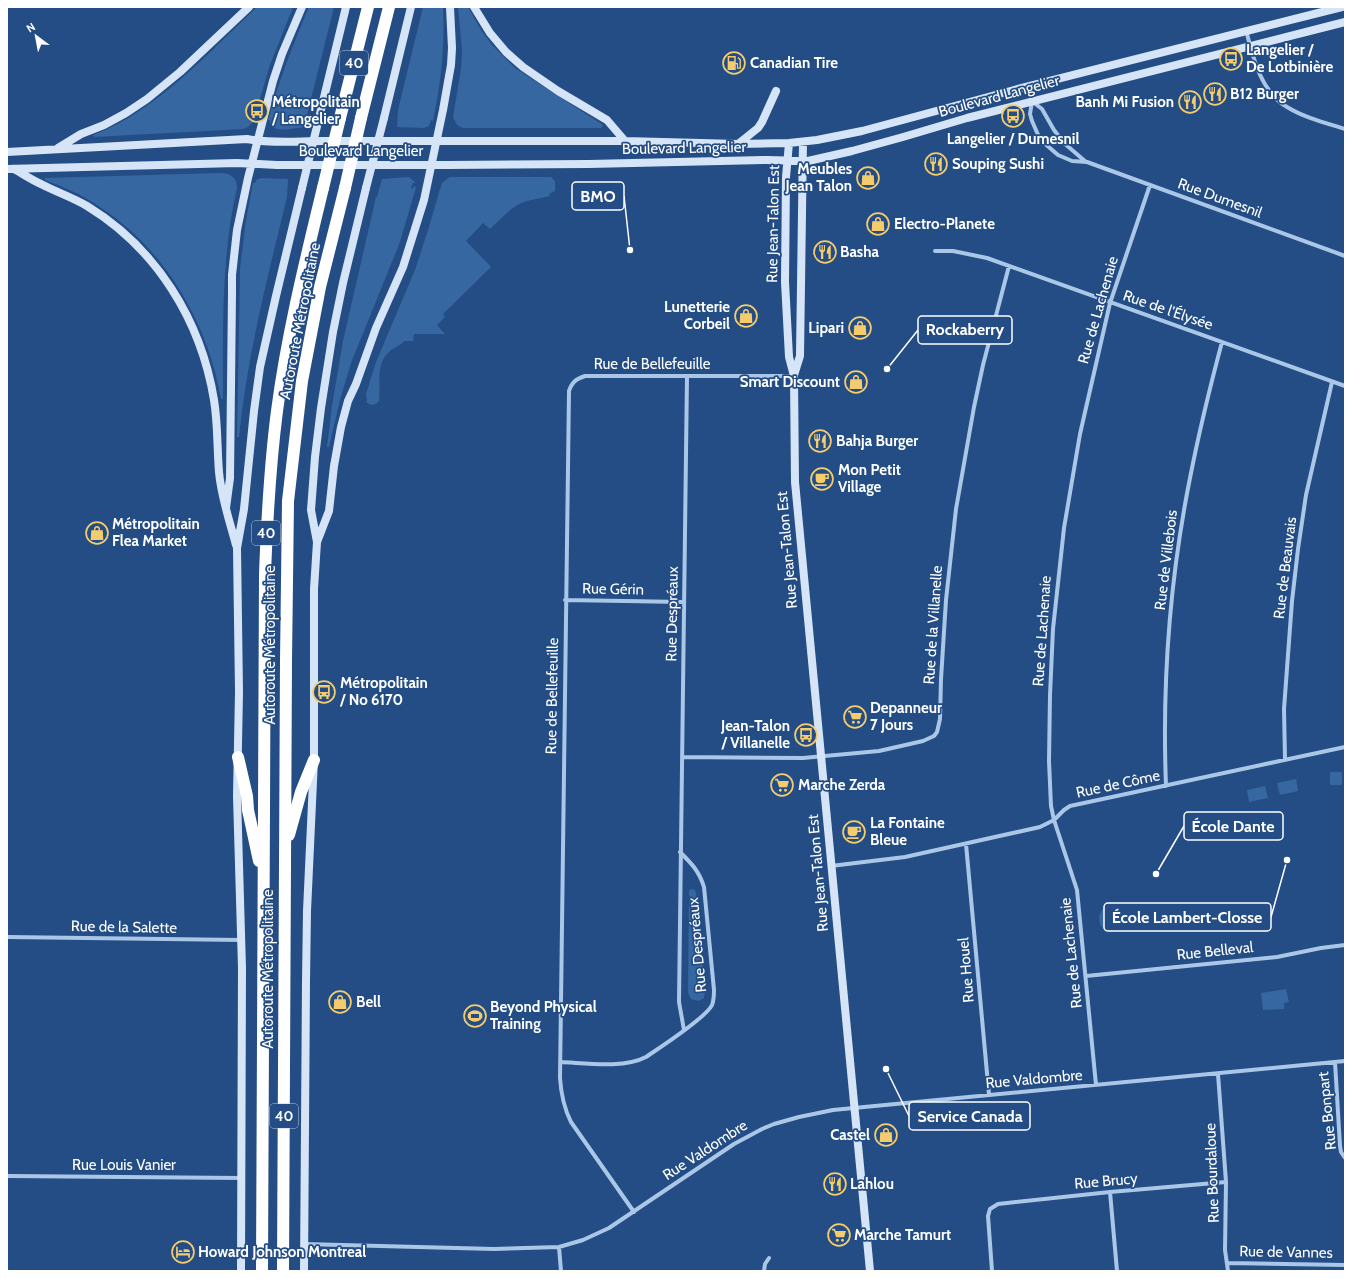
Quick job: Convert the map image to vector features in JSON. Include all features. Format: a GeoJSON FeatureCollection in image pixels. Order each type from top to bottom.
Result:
{"type":"FeatureCollection","features":[{"type":"Feature","properties":{"kind":"highway","name":"Autoroute Métropolitaine"},"geometry":{"type":"LineString","coordinates":[[262,1271],[265,574],[268,496],[277,410],[300,282],[368,7]]}},
{"type":"Feature","properties":{"kind":"highway","name":"Autoroute Métropolitaine"},"geometry":{"type":"LineString","coordinates":[[283,1271],[286,594],[288,501],[302,381],[320,287],[389,7]]}},
{"type":"Feature","properties":{"kind":"highway"},"geometry":{"type":"LineString","coordinates":[[238,757],[264,884]]}},
{"type":"Feature","properties":{"kind":"highway"},"geometry":{"type":"LineString","coordinates":[[285,849],[301,792],[314,760]]}},
{"type":"Feature","properties":{"kind":"main road"},"geometry":{"type":"LineString","coordinates":[[58,149],[81,134],[104,125],[126,113],[147,99],[180,72],[249,7]]}},
{"type":"Feature","properties":{"kind":"main road"},"geometry":{"type":"LineString","coordinates":[[226,508],[230,478],[232,275],[239,219],[273,81],[282,54],[302,7]]}},
{"type":"Feature","properties":{"kind":"main road"},"geometry":{"type":"LineString","coordinates":[[241,1271],[242,940],[237,796],[239,692],[237,548],[244,509],[260,367],[346,7]]}},
{"type":"Feature","properties":{"kind":"main road"},"geometry":{"type":"LineString","coordinates":[[304,1271],[307,911],[314,760],[314,589],[317,542],[311,510],[315,457],[333,332],[343,283],[411,7]]}},
{"type":"Feature","properties":{"kind":"main road"},"geometry":{"type":"LineString","coordinates":[[317,542],[329,511],[334,466],[346,407],[376,328],[403,267],[429,183],[451,65],[452,48],[450,7]]}},
{"type":"Feature","properties":{"kind":"main road"},"geometry":{"type":"LineString","coordinates":[[474,7],[490,33],[515,60],[558,91],[608,120],[625,141]]}},
{"type":"Feature","properties":{"kind":"main road","name":"Boulevard Langelier"},"geometry":{"type":"LineString","coordinates":[[7,152],[247,139],[258,141],[625,141],[738,144],[804,142],[838,137],[862,131],[1246,30],[1342,7]]}},
{"type":"Feature","properties":{"kind":"main road","name":"Boulevard Langelier"},"geometry":{"type":"LineString","coordinates":[[10,169],[188,164],[432,165],[575,164],[666,161],[803,161],[903,137],[967,118],[1345,22]]}},
{"type":"Feature","properties":{"kind":"main road"},"geometry":{"type":"LineString","coordinates":[[738,144],[758,128],[776,92]]}},
{"type":"Feature","properties":{"kind":"main road","name":"Rue Jean-Talon Est"},"geometry":{"type":"LineString","coordinates":[[794,376],[800,356],[804,142]]}},
{"type":"Feature","properties":{"kind":"main road","name":"Rue Jean-Talon Est"},"geometry":{"type":"LineString","coordinates":[[789,143],[786,177],[786,290],[789,357],[794,376],[794,446],[796,490],[870,1271]]}},
{"type":"Feature","properties":{"kind":"main road"},"geometry":{"type":"LineString","coordinates":[[10,169],[86,206],[115,226],[148,258],[174,293],[191,324],[208,369],[216,410],[219,472],[226,508],[237,548]]}},
{"type":"Feature","properties":{"kind":"street"},"geometry":{"type":"LineString","coordinates":[[1246,30],[1250,46],[1263,80],[1275,98],[1286,107],[1294,111],[1345,129]]}},
{"type":"Feature","properties":{"kind":"street","name":"Rue Dumesnil"},"geometry":{"type":"LineString","coordinates":[[1028,87],[1032,102],[1030,114],[1032,121],[1039,137],[1058,156],[1072,161],[1087,162],[1345,256]]}},
{"type":"Feature","properties":{"kind":"street","name":"Rue Dumesnil"},"geometry":{"type":"LineString","coordinates":[[1032,102],[1042,109],[1054,130],[1064,143],[1087,162]]}},
{"type":"Feature","properties":{"kind":"street","name":"Rue de Lachenaie"},"geometry":{"type":"LineString","coordinates":[[1096,1085],[1077,890],[1054,820],[1051,806],[1050,695],[1053,629],[1066,512],[1080,434],[1110,302],[1150,185]]}},
{"type":"Feature","properties":{"kind":"street","name":"Rue de l'Élysée"},"geometry":{"type":"LineString","coordinates":[[935,251],[953,251],[977,255],[1345,386]]}},
{"type":"Feature","properties":{"kind":"street","name":"Rue de la Villanelle"},"geometry":{"type":"LineString","coordinates":[[682,756],[803,758],[879,751],[923,741],[934,736],[937,732],[940,719],[941,672],[946,600],[956,509],[983,365],[1009,266]]}},
{"type":"Feature","properties":{"kind":"street","name":"Rue de Villebois"},"geometry":{"type":"LineString","coordinates":[[1166,786],[1166,688],[1169,632],[1175,577],[1189,479],[1201,424],[1222,342]]}},
{"type":"Feature","properties":{"kind":"street","name":"Rue de Bellefeuille"},"geometry":{"type":"LineString","coordinates":[[634,1212],[571,1122],[561,1095],[560,1062],[568,400],[571,385],[575,380],[585,376],[794,376]]}},
{"type":"Feature","properties":{"kind":"street","name":"Rue Despréaux"},"geometry":{"type":"LineString","coordinates":[[684,1030],[679,1002],[687,376]]}},
{"type":"Feature","properties":{"kind":"street","name":"Rue de Beauvais"},"geometry":{"type":"LineString","coordinates":[[1285,760],[1284,709],[1292,601],[1298,549],[1306,495],[1332,382]]}},
{"type":"Feature","properties":{"kind":"street","name":"Rue Gérin"},"geometry":{"type":"LineString","coordinates":[[565,600],[684,602]]}},
{"type":"Feature","properties":{"kind":"street","name":"Rue de Côme"},"geometry":{"type":"LineString","coordinates":[[831,866],[890,860],[1040,827],[1054,820],[1070,806],[1345,747]]}},
{"type":"Feature","properties":{"kind":"street","name":"Rue Houel"},"geometry":{"type":"LineString","coordinates":[[966,844],[989,1095]]}},
{"type":"Feature","properties":{"kind":"street","name":"Rue Despréaux"},"geometry":{"type":"LineString","coordinates":[[560,1062],[617,1064],[638,1061],[646,1057],[699,1019],[712,1006],[714,990],[704,887],[696,868],[680,852]]}},
{"type":"Feature","properties":{"kind":"street","name":"Rue de la Salette"},"geometry":{"type":"LineString","coordinates":[[7,937],[242,940]]}},
{"type":"Feature","properties":{"kind":"street","name":"Rue Belleval"},"geometry":{"type":"LineString","coordinates":[[1086,976],[1277,957],[1321,948],[1345,945]]}},
{"type":"Feature","properties":{"kind":"street","name":"Rue Valdombre"},"geometry":{"type":"LineString","coordinates":[[304,1244],[501,1249],[559,1247],[583,1240],[609,1228],[734,1144],[762,1129],[800,1117],[833,1110],[1345,1061]]}},
{"type":"Feature","properties":{"kind":"street","name":"Rue Bonpart"},"geometry":{"type":"LineString","coordinates":[[1335,1062],[1340,1146],[1345,1158]]}},
{"type":"Feature","properties":{"kind":"street","name":"Rue Bourdaloue"},"geometry":{"type":"LineString","coordinates":[[1218,1074],[1226,1182],[1225,1250],[1228,1271]]}},
{"type":"Feature","properties":{"kind":"street","name":"Rue Louis Vanier"},"geometry":{"type":"LineString","coordinates":[[7,1176],[242,1178]]}},
{"type":"Feature","properties":{"kind":"street","name":"Rue Brucy"},"geometry":{"type":"LineString","coordinates":[[992,1271],[988,1216],[990,1209],[1002,1203],[1226,1182]]}},
{"type":"Feature","properties":{"kind":"street"},"geometry":{"type":"LineString","coordinates":[[1110,1192],[1117,1271]]}},
{"type":"Feature","properties":{"kind":"street"},"geometry":{"type":"LineString","coordinates":[[559,1247],[561,1271]]}},
{"type":"Feature","properties":{"kind":"street"},"geometry":{"type":"LineString","coordinates":[[764,1271],[765,1264],[769,1258]]}},
{"type":"Feature","properties":{"kind":"street","name":"Rue de Vannes"},"geometry":{"type":"LineString","coordinates":[[1227,1263],[1345,1264]]}},
{"type":"Feature","properties":{"kind":"shaded area"},"geometry":{"type":"Polygon","coordinates":[[[257,7],[293,7],[270,65],[253,122],[248,127],[243,129],[94,137],[93,135],[139,111],[160,96],[181,79],[257,7]]]}},
{"type":"Feature","properties":{"kind":"shaded area"},"geometry":{"type":"Polygon","coordinates":[[[309,7],[334,7],[304,127],[287,130],[274,128],[271,126],[270,120],[268,120],[297,35],[309,7]]]}},
{"type":"Feature","properties":{"kind":"shaded area"},"geometry":{"type":"Polygon","coordinates":[[[423,7],[443,7],[442,64],[433,121],[431,120],[429,126],[424,128],[397,127],[398,110],[423,7]]]}},
{"type":"Feature","properties":{"kind":"shaded area"},"geometry":{"type":"Polygon","coordinates":[[[458,7],[468,7],[481,30],[492,45],[515,68],[603,125],[601,128],[463,128],[457,125],[453,117],[461,69],[462,50],[458,7]]]}},
{"type":"Feature","properties":{"kind":"shaded area"},"geometry":{"type":"Polygon","coordinates":[[[220,173],[232,176],[237,184],[228,240],[224,293],[223,399],[221,399],[215,371],[206,343],[194,316],[180,290],[163,266],[144,244],[123,224],[100,207],[59,185],[45,180],[45,178],[220,173]]]}},
{"type":"Feature","properties":{"kind":"shaded area"},"geometry":{"type":"Polygon","coordinates":[[[409,177],[415,182],[411,188],[413,189],[414,186],[416,187],[400,242],[351,363],[340,400],[329,447],[327,447],[343,341],[376,197],[382,179],[409,177]]]}},
{"type":"Feature","properties":{"kind":"shaded area"},"geometry":{"type":"Polygon","coordinates":[[[450,177],[551,177],[555,181],[555,191],[549,194],[550,196],[519,204],[510,210],[490,229],[483,223],[466,241],[491,267],[443,314],[445,317],[437,325],[445,334],[414,334],[413,341],[404,341],[389,352],[380,369],[379,401],[376,404],[371,405],[366,402],[366,394],[376,362],[415,270],[441,186],[444,181],[450,177]]]}},
{"type":"Feature","properties":{"kind":"shaded area"},"geometry":{"type":"Polygon","coordinates":[[[261,178],[288,179],[287,197],[259,316],[247,376],[239,437],[237,437],[240,269],[246,220],[253,183],[261,178]]]}},
{"type":"Feature","properties":{"kind":"shaded area"},"geometry":{"type":"Polygon","coordinates":[[[1330,772],[1342,772],[1342,785],[1330,785],[1330,772]]]}},
{"type":"Feature","properties":{"kind":"shaded area"},"geometry":{"type":"Polygon","coordinates":[[[1296,779],[1298,791],[1280,795],[1277,783],[1296,779]]]}},
{"type":"Feature","properties":{"kind":"shaded area"},"geometry":{"type":"Polygon","coordinates":[[[1265,786],[1268,798],[1249,802],[1247,790],[1265,786]]]}},
{"type":"Feature","properties":{"kind":"shaded area"},"geometry":{"type":"Polygon","coordinates":[[[691,889],[695,890],[696,893],[705,991],[704,998],[699,1001],[691,999],[688,993],[689,891],[691,889]]]}},
{"type":"Feature","properties":{"kind":"shaded area"},"geometry":{"type":"Polygon","coordinates":[[[1104,907],[1118,908],[1118,916],[1120,919],[1119,930],[1105,932],[1103,929],[1099,916],[1104,907]]]}},
{"type":"Feature","properties":{"kind":"shaded area"},"geometry":{"type":"Polygon","coordinates":[[[1286,989],[1289,1002],[1284,1003],[1284,1009],[1263,1010],[1261,993],[1286,989]]]}},
{"type":"Feature","properties":{"kind":"place","name":"Langelier / De Lotbinière"},"geometry":{"type":"Point","coordinates":[1231,59]}},
{"type":"Feature","properties":{"kind":"place","name":"Canadian Tire"},"geometry":{"type":"Point","coordinates":[734,63]}},
{"type":"Feature","properties":{"kind":"place","name":"B12 Burger"},"geometry":{"type":"Point","coordinates":[1215,94]}},
{"type":"Feature","properties":{"kind":"place","name":"Banh Mi Fusion"},"geometry":{"type":"Point","coordinates":[1190,102]}},
{"type":"Feature","properties":{"kind":"place","name":"Métropolitain / Langelier"},"geometry":{"type":"Point","coordinates":[257,111]}},
{"type":"Feature","properties":{"kind":"place","name":"Langelier / Dumesnil"},"geometry":{"type":"Point","coordinates":[1013,116]}},
{"type":"Feature","properties":{"kind":"place","name":"Souping Sushi"},"geometry":{"type":"Point","coordinates":[936,164]}},
{"type":"Feature","properties":{"kind":"place","name":"Meubles Jean Talon"},"geometry":{"type":"Point","coordinates":[868,178]}},
{"type":"Feature","properties":{"kind":"place","name":"Electro-Planete"},"geometry":{"type":"Point","coordinates":[878,224]}},
{"type":"Feature","properties":{"kind":"place","name":"BMO"},"geometry":{"type":"Point","coordinates":[630,250]}},
{"type":"Feature","properties":{"kind":"place","name":"Basha"},"geometry":{"type":"Point","coordinates":[825,252]}},
{"type":"Feature","properties":{"kind":"place","name":"Lunetterie Corbeil"},"geometry":{"type":"Point","coordinates":[746,316]}},
{"type":"Feature","properties":{"kind":"place","name":"Lipari"},"geometry":{"type":"Point","coordinates":[860,328]}},
{"type":"Feature","properties":{"kind":"place","name":"Rockaberry"},"geometry":{"type":"Point","coordinates":[887,369]}},
{"type":"Feature","properties":{"kind":"place","name":"Smart Discount"},"geometry":{"type":"Point","coordinates":[856,382]}},
{"type":"Feature","properties":{"kind":"place","name":"Bahja Burger"},"geometry":{"type":"Point","coordinates":[820,441]}},
{"type":"Feature","properties":{"kind":"place","name":"Mon Petit Village"},"geometry":{"type":"Point","coordinates":[822,479]}},
{"type":"Feature","properties":{"kind":"place","name":"Métropolitain Flea Market"},"geometry":{"type":"Point","coordinates":[97,533]}},
{"type":"Feature","properties":{"kind":"place","name":"Métropolitain / No 6170"},"geometry":{"type":"Point","coordinates":[324,692]}},
{"type":"Feature","properties":{"kind":"place","name":"Depanneur 7 Jours"},"geometry":{"type":"Point","coordinates":[855,717]}},
{"type":"Feature","properties":{"kind":"place","name":"Jean-Talon / Villanelle"},"geometry":{"type":"Point","coordinates":[806,735]}},
{"type":"Feature","properties":{"kind":"place","name":"Marche Zerda"},"geometry":{"type":"Point","coordinates":[782,785]}},
{"type":"Feature","properties":{"kind":"place","name":"La Fontaine Bleue"},"geometry":{"type":"Point","coordinates":[854,832]}},
{"type":"Feature","properties":{"kind":"place","name":"École Lambert-Closse"},"geometry":{"type":"Point","coordinates":[1287,860]}},
{"type":"Feature","properties":{"kind":"place","name":"École Dante"},"geometry":{"type":"Point","coordinates":[1156,874]}},
{"type":"Feature","properties":{"kind":"place","name":"Bell"},"geometry":{"type":"Point","coordinates":[340,1002]}},
{"type":"Feature","properties":{"kind":"place","name":"Beyond Physical Training"},"geometry":{"type":"Point","coordinates":[475,1016]}},
{"type":"Feature","properties":{"kind":"place","name":"Service Canada"},"geometry":{"type":"Point","coordinates":[886,1069]}},
{"type":"Feature","properties":{"kind":"place","name":"Castel"},"geometry":{"type":"Point","coordinates":[886,1135]}},
{"type":"Feature","properties":{"kind":"place","name":"Lahlou"},"geometry":{"type":"Point","coordinates":[835,1184]}},
{"type":"Feature","properties":{"kind":"place","name":"Marche Tamurt"},"geometry":{"type":"Point","coordinates":[839,1235]}},
{"type":"Feature","properties":{"kind":"place","name":"Howard Johnson Montreal"},"geometry":{"type":"Point","coordinates":[183,1252]}}]}
